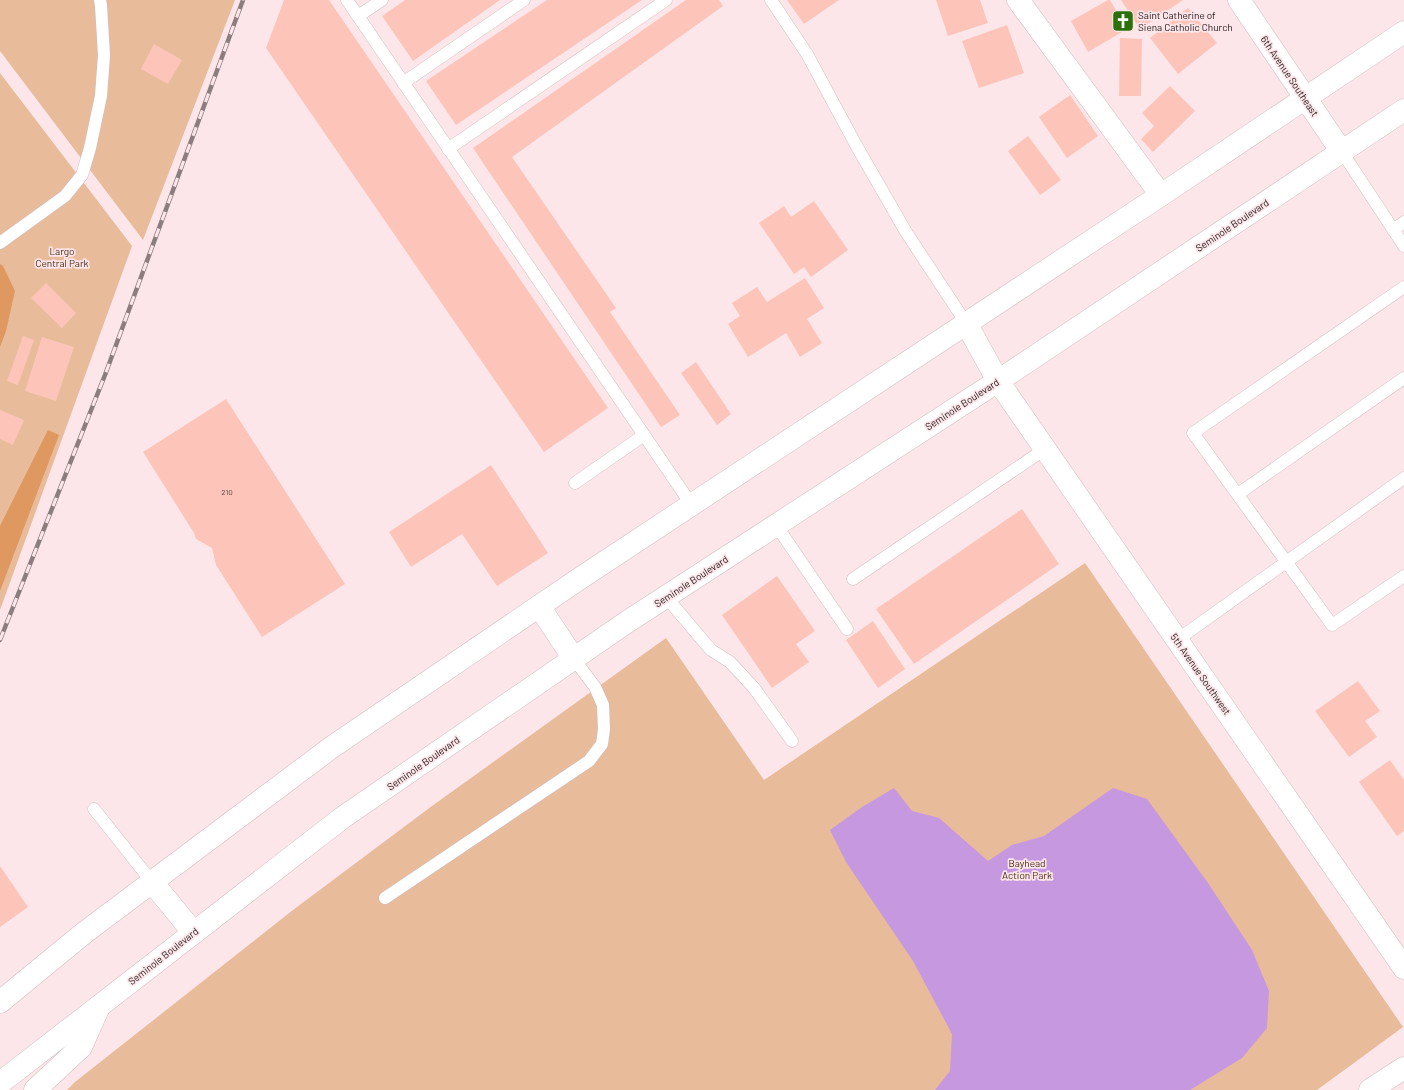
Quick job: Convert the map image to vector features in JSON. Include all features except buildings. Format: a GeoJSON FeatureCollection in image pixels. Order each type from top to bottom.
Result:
{"type":"FeatureCollection","features":[{"type":"Feature","properties":{"kind":"main road"},"geometry":{"type":"LineString","coordinates":[[1018,0],[1161,195]]}},
{"type":"Feature","properties":{"kind":"main road","name":"6th Avenue Southeast"},"geometry":{"type":"LineString","coordinates":[[1239,0],[1342,152]]}},
{"type":"Feature","properties":{"kind":"main road"},"geometry":{"type":"LineString","coordinates":[[0,1002],[84,933],[332,747],[691,504],[1161,195],[1404,32]]}},
{"type":"Feature","properties":{"kind":"main road","name":"Seminole Boulevard"},"geometry":{"type":"LineString","coordinates":[[0,1083],[342,818],[666,597],[998,381],[1404,110]]}},
{"type":"Feature","properties":{"kind":"main road","name":"5th Avenue Southwest"},"geometry":{"type":"LineString","coordinates":[[966,324],[998,381],[1404,968]]}},
{"type":"Feature","properties":{"kind":"main road"},"geometry":{"type":"LineString","coordinates":[[539,606],[574,659]]}},
{"type":"Feature","properties":{"kind":"main road"},"geometry":{"type":"LineString","coordinates":[[152,882],[193,932]]}},
{"type":"Feature","properties":{"kind":"main road"},"geometry":{"type":"LineString","coordinates":[[35,1090],[81,1047],[101,1004]]}},
{"type":"Feature","properties":{"kind":"main road"},"geometry":{"type":"LineString","coordinates":[[1370,1090],[1404,1068]]}},
{"type":"Feature","properties":{"kind":"lane"},"geometry":{"type":"LineString","coordinates":[[0,243],[65,196],[82,175],[90,148],[100,96],[104,55],[100,0]]}},
{"type":"Feature","properties":{"kind":"lane"},"geometry":{"type":"LineString","coordinates":[[347,0],[691,504]]}},
{"type":"Feature","properties":{"kind":"lane"},"geometry":{"type":"LineString","coordinates":[[358,16],[382,0]]}},
{"type":"Feature","properties":{"kind":"lane"},"geometry":{"type":"LineString","coordinates":[[403,83],[524,0]]}},
{"type":"Feature","properties":{"kind":"lane"},"geometry":{"type":"LineString","coordinates":[[448,149],[666,0]]}},
{"type":"Feature","properties":{"kind":"lane"},"geometry":{"type":"LineString","coordinates":[[770,0],[808,54],[856,145],[906,232],[966,324]]}},
{"type":"Feature","properties":{"kind":"lane"},"geometry":{"type":"LineString","coordinates":[[1342,152],[1404,246]]}},
{"type":"Feature","properties":{"kind":"lane"},"geometry":{"type":"LineString","coordinates":[[1393,230],[1404,222]]}},
{"type":"Feature","properties":{"kind":"lane"},"geometry":{"type":"LineString","coordinates":[[1404,287],[1193,433],[1332,625],[1404,576]]}},
{"type":"Feature","properties":{"kind":"lane"},"geometry":{"type":"LineString","coordinates":[[1238,494],[1404,378]]}},
{"type":"Feature","properties":{"kind":"lane"},"geometry":{"type":"LineString","coordinates":[[575,483],[644,435]]}},
{"type":"Feature","properties":{"kind":"lane"},"geometry":{"type":"LineString","coordinates":[[853,580],[1045,449]]}},
{"type":"Feature","properties":{"kind":"lane"},"geometry":{"type":"LineString","coordinates":[[1177,640],[1404,478]]}},
{"type":"Feature","properties":{"kind":"lane"},"geometry":{"type":"LineString","coordinates":[[776,525],[847,629]]}},
{"type":"Feature","properties":{"kind":"lane"},"geometry":{"type":"LineString","coordinates":[[666,597],[711,650],[730,662],[754,688],[792,741]]}},
{"type":"Feature","properties":{"kind":"lane"},"geometry":{"type":"LineString","coordinates":[[385,898],[589,761],[602,744],[604,729],[603,705],[595,687],[574,659]]}},
{"type":"Feature","properties":{"kind":"lane"},"geometry":{"type":"LineString","coordinates":[[94,809],[152,882]]}},
{"type":"Feature","properties":{"kind":"green space"},"geometry":{"type":"Polygon","coordinates":[[[0,0],[235,0],[143,240],[0,51],[0,0]]]}},
{"type":"Feature","properties":{"kind":"green space","name":"Largo Central Park"},"geometry":{"type":"Polygon","coordinates":[[[0,73],[132,246],[0,610],[0,73]]]}},
{"type":"Feature","properties":{"kind":"green space","name":"Bayhead Action Park"},"geometry":{"type":"Polygon","coordinates":[[[1085,563],[1403,1027],[1317,1090],[67,1090],[75,1082],[293,910],[432,806],[666,638],[764,780],[1085,563]]]}},
{"type":"Feature","properties":{"kind":"shaded area"},"geometry":{"type":"Polygon","coordinates":[[[0,264],[3,266],[15,291],[6,331],[0,347],[0,264]]]}},
{"type":"Feature","properties":{"kind":"shaded area"},"geometry":{"type":"Polygon","coordinates":[[[48,430],[59,435],[0,591],[0,526],[48,430]]]}},
{"type":"Feature","properties":{"kind":"shaded area"},"geometry":{"type":"Polygon","coordinates":[[[894,788],[912,811],[939,818],[988,861],[1012,845],[1044,836],[1113,788],[1147,799],[1208,883],[1252,950],[1269,991],[1267,1028],[1242,1058],[1190,1090],[935,1090],[950,1071],[952,1034],[913,961],[846,862],[830,830],[862,807],[894,788]]]}},
{"type":"Feature","properties":{"kind":"railway"},"geometry":{"type":"LineString","coordinates":[[0,640],[105,375],[243,0]]}},
{"type":"Feature","properties":{"kind":"place","name":"Saint Catherine of Siena Catholic Church"},"geometry":{"type":"Point","coordinates":[1123,21]}}]}
